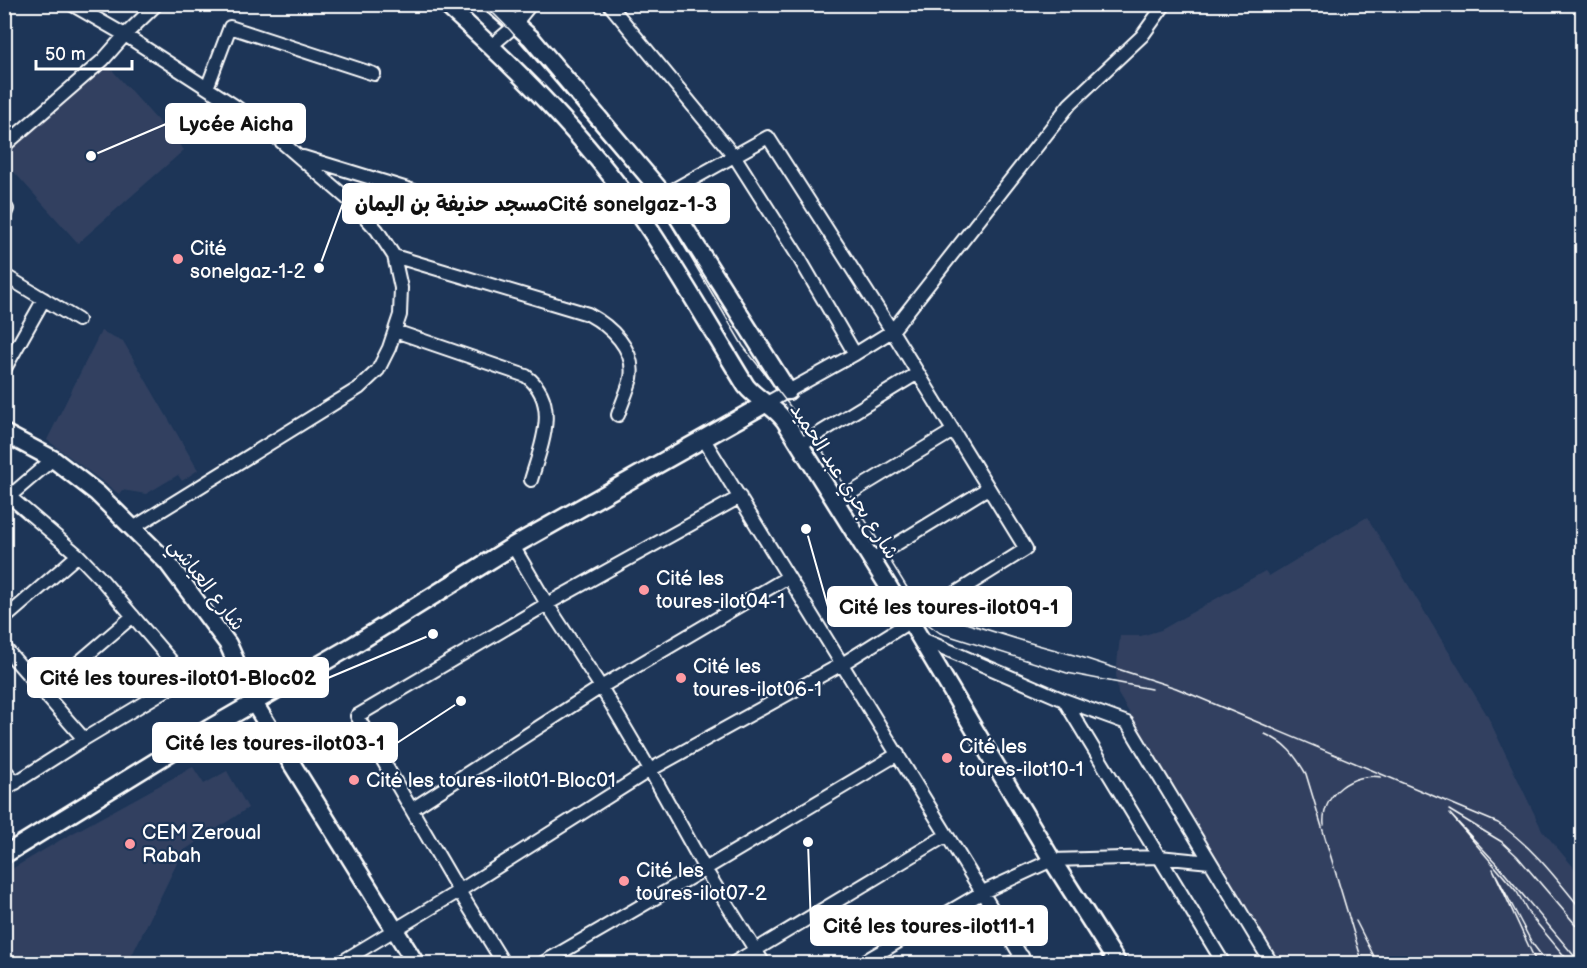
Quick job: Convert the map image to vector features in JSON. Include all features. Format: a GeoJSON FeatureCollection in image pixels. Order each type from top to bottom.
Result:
{"type":"FeatureCollection","features":[{"type":"Feature","properties":{"kind":"street"},"geometry":{"type":"LineString","coordinates":[[71,4],[125,35],[244,112],[298,155],[350,201],[377,230],[394,256],[401,288],[400,315],[389,348],[378,370],[359,388],[132,528]]}},
{"type":"Feature","properties":{"kind":"street"},"geometry":{"type":"LineString","coordinates":[[4,146],[104,60],[125,35],[157,4]]}},
{"type":"Feature","properties":{"kind":"street","name":"شارع بحري عبد الحميد"},"geometry":{"type":"LineString","coordinates":[[445,4],[552,106],[599,161],[640,215],[746,386],[754,396],[779,412],[910,621],[1052,860],[1118,963]]}},
{"type":"Feature","properties":{"kind":"street"},"geometry":{"type":"LineString","coordinates":[[492,4],[531,38],[664,195],[788,391]]}},
{"type":"Feature","properties":{"kind":"street"},"geometry":{"type":"LineString","coordinates":[[491,46],[510,30],[531,4]]}},
{"type":"Feature","properties":{"kind":"street"},"geometry":{"type":"LineString","coordinates":[[609,4],[735,157],[798,256],[855,354]]}},
{"type":"Feature","properties":{"kind":"street"},"geometry":{"type":"LineString","coordinates":[[4,855],[352,646],[513,546],[892,331],[1070,104],[1142,36],[1165,4]]}},
{"type":"Feature","properties":{"kind":"street"},"geometry":{"type":"LineString","coordinates":[[207,88],[230,27],[374,74]]}},
{"type":"Feature","properties":{"kind":"street"},"geometry":{"type":"LineString","coordinates":[[338,963],[459,891],[650,770],[842,664],[1026,549],[892,331],[768,138],[664,195],[640,215]]}},
{"type":"Feature","properties":{"kind":"street"},"geometry":{"type":"LineString","coordinates":[[298,155],[414,191]]}},
{"type":"Feature","properties":{"kind":"street"},"geometry":{"type":"LineString","coordinates":[[4,207],[7,209],[4,216]]}},
{"type":"Feature","properties":{"kind":"street"},"geometry":{"type":"LineString","coordinates":[[394,256],[588,314],[602,322],[621,341],[630,364],[631,376],[618,415]]}},
{"type":"Feature","properties":{"kind":"street"},"geometry":{"type":"LineString","coordinates":[[4,275],[78,320]]}},
{"type":"Feature","properties":{"kind":"street"},"geometry":{"type":"LineString","coordinates":[[4,370],[44,299]]}},
{"type":"Feature","properties":{"kind":"street"},"geometry":{"type":"LineString","coordinates":[[395,331],[526,376],[535,382],[543,396],[547,413],[545,432],[531,480]]}},
{"type":"Feature","properties":{"kind":"street"},"geometry":{"type":"LineString","coordinates":[[800,445],[918,373]]}},
{"type":"Feature","properties":{"kind":"street"},"geometry":{"type":"LineString","coordinates":[[836,502],[953,431]]}},
{"type":"Feature","properties":{"kind":"street","name":"شارع العياشي"},"geometry":{"type":"LineString","coordinates":[[4,433],[53,459],[97,493],[167,562],[228,644],[254,703],[416,963]]}},
{"type":"Feature","properties":{"kind":"street"},"geometry":{"type":"LineString","coordinates":[[703,438],[1024,960],[1010,963]]}},
{"type":"Feature","properties":{"kind":"street"},"geometry":{"type":"LineString","coordinates":[[4,790],[183,680],[172,662],[78,555],[7,499],[53,459]]}},
{"type":"Feature","properties":{"kind":"street"},"geometry":{"type":"LineString","coordinates":[[872,559],[988,488]]}},
{"type":"Feature","properties":{"kind":"street"},"geometry":{"type":"LineString","coordinates":[[504,963],[357,717],[547,604],[740,496]]}},
{"type":"Feature","properties":{"kind":"street"},"geometry":{"type":"LineString","coordinates":[[513,546],[547,604],[601,687],[705,869],[764,963]]}},
{"type":"Feature","properties":{"kind":"street"},"geometry":{"type":"LineString","coordinates":[[4,619],[78,555]]}},
{"type":"Feature","properties":{"kind":"street"},"geometry":{"type":"LineString","coordinates":[[412,809],[601,687],[788,577]]}},
{"type":"Feature","properties":{"kind":"street"},"geometry":{"type":"LineString","coordinates":[[44,692],[133,616]]}},
{"type":"Feature","properties":{"kind":"street"},"geometry":{"type":"LineString","coordinates":[[920,638],[1064,700],[1127,723],[1272,963]]}},
{"type":"Feature","properties":{"kind":"street"},"geometry":{"type":"LineString","coordinates":[[4,646],[84,739]]}},
{"type":"Feature","properties":{"kind":"street"},"geometry":{"type":"LineString","coordinates":[[1064,700],[1224,963]]}},
{"type":"Feature","properties":{"kind":"street"},"geometry":{"type":"LineString","coordinates":[[541,963],[898,754]]}},
{"type":"Feature","properties":{"kind":"street"},"geometry":{"type":"LineString","coordinates":[[4,769],[16,783]]}},
{"type":"Feature","properties":{"kind":"street"},"geometry":{"type":"LineString","coordinates":[[732,963],[947,835]]}},
{"type":"Feature","properties":{"kind":"street"},"geometry":{"type":"LineString","coordinates":[[860,963],[983,892],[1052,860],[1159,856],[1210,862]]}},
{"type":"Feature","properties":{"kind":"shaded area"},"geometry":{"type":"Polygon","coordinates":[[[103,60],[184,150],[78,243],[5,162],[5,146],[103,60]]]}},
{"type":"Feature","properties":{"kind":"shaded area"},"geometry":{"type":"Polygon","coordinates":[[[101,331],[123,341],[198,470],[182,481],[178,475],[146,494],[122,490],[119,494],[47,440],[101,331]]]}},
{"type":"Feature","properties":{"kind":"shaded area"},"geometry":{"type":"Polygon","coordinates":[[[1367,517],[1487,715],[1542,830],[1582,877],[1582,963],[1280,963],[1118,694],[1116,674],[1120,636],[1141,636],[1161,630],[1265,571],[1269,576],[1367,517]]]}},
{"type":"Feature","properties":{"kind":"shaded area"},"geometry":{"type":"Polygon","coordinates":[[[193,767],[204,784],[227,771],[248,808],[183,851],[128,963],[5,963],[5,873],[193,767]]]}},
{"type":"Feature","properties":{"kind":"tram line"},"geometry":{"type":"LineString","coordinates":[[484,4],[510,30],[658,202],[743,346],[814,437],[911,594],[927,611],[1176,688],[1498,823],[1533,853],[1582,910]]}},
{"type":"Feature","properties":{"kind":"tram line"},"geometry":{"type":"LineString","coordinates":[[906,596],[918,617],[940,633],[1067,673],[1151,689]]}},
{"type":"Feature","properties":{"kind":"tram line"},"geometry":{"type":"LineString","coordinates":[[1265,734],[1279,741],[1289,750],[1306,774],[1363,964]]}},
{"type":"Feature","properties":{"kind":"tram line"},"geometry":{"type":"LineString","coordinates":[[1324,825],[1324,814],[1328,804],[1341,788],[1360,778],[1381,777]]}},
{"type":"Feature","properties":{"kind":"tram line"},"geometry":{"type":"LineString","coordinates":[[1449,810],[1502,842],[1517,856],[1582,932]]}},
{"type":"Feature","properties":{"kind":"tram line"},"geometry":{"type":"LineString","coordinates":[[1571,964],[1530,915],[1517,892],[1450,814],[1496,863],[1581,964]]}},
{"type":"Feature","properties":{"kind":"tram line"},"geometry":{"type":"LineString","coordinates":[[1537,964],[1493,869],[1532,943],[1548,964]]}},
{"type":"Feature","properties":{"kind":"tram line"},"geometry":{"type":"LineString","coordinates":[[1356,921],[1378,964]]}},
{"type":"Feature","properties":{"kind":"place","name":"Lycée Aicha"},"geometry":{"type":"Point","coordinates":[91,156]}},
{"type":"Feature","properties":{"kind":"place","name":"Cité sonelgaz-1-2"},"geometry":{"type":"Point","coordinates":[178,259]}},
{"type":"Feature","properties":{"kind":"place","name":"مسجد حذيفة بن اليمانCité sonelgaz-1-3"},"geometry":{"type":"Point","coordinates":[319,268]}},
{"type":"Feature","properties":{"kind":"place","name":"Cité les toures-ilot09-1"},"geometry":{"type":"Point","coordinates":[806,529]}},
{"type":"Feature","properties":{"kind":"place","name":"Cité les toures-ilot04-1"},"geometry":{"type":"Point","coordinates":[644,590]}},
{"type":"Feature","properties":{"kind":"place","name":"Cité les toures-ilot01-Bloc02"},"geometry":{"type":"Point","coordinates":[433,634]}},
{"type":"Feature","properties":{"kind":"place","name":"Cité les toures-ilot06-1"},"geometry":{"type":"Point","coordinates":[681,678]}},
{"type":"Feature","properties":{"kind":"place","name":"Cité les toures-ilot03-1"},"geometry":{"type":"Point","coordinates":[461,701]}},
{"type":"Feature","properties":{"kind":"place","name":"Cité les toures-ilot10-1"},"geometry":{"type":"Point","coordinates":[947,758]}},
{"type":"Feature","properties":{"kind":"place","name":"Cité les toures-ilot01-Bloc01"},"geometry":{"type":"Point","coordinates":[354,780]}},
{"type":"Feature","properties":{"kind":"place","name":"Cité les toures-ilot11-1"},"geometry":{"type":"Point","coordinates":[808,842]}},
{"type":"Feature","properties":{"kind":"place","name":"CEM Zeroual Rabah"},"geometry":{"type":"Point","coordinates":[130,844]}},
{"type":"Feature","properties":{"kind":"place","name":"Cité les toures-ilot07-2"},"geometry":{"type":"Point","coordinates":[624,881]}}]}
